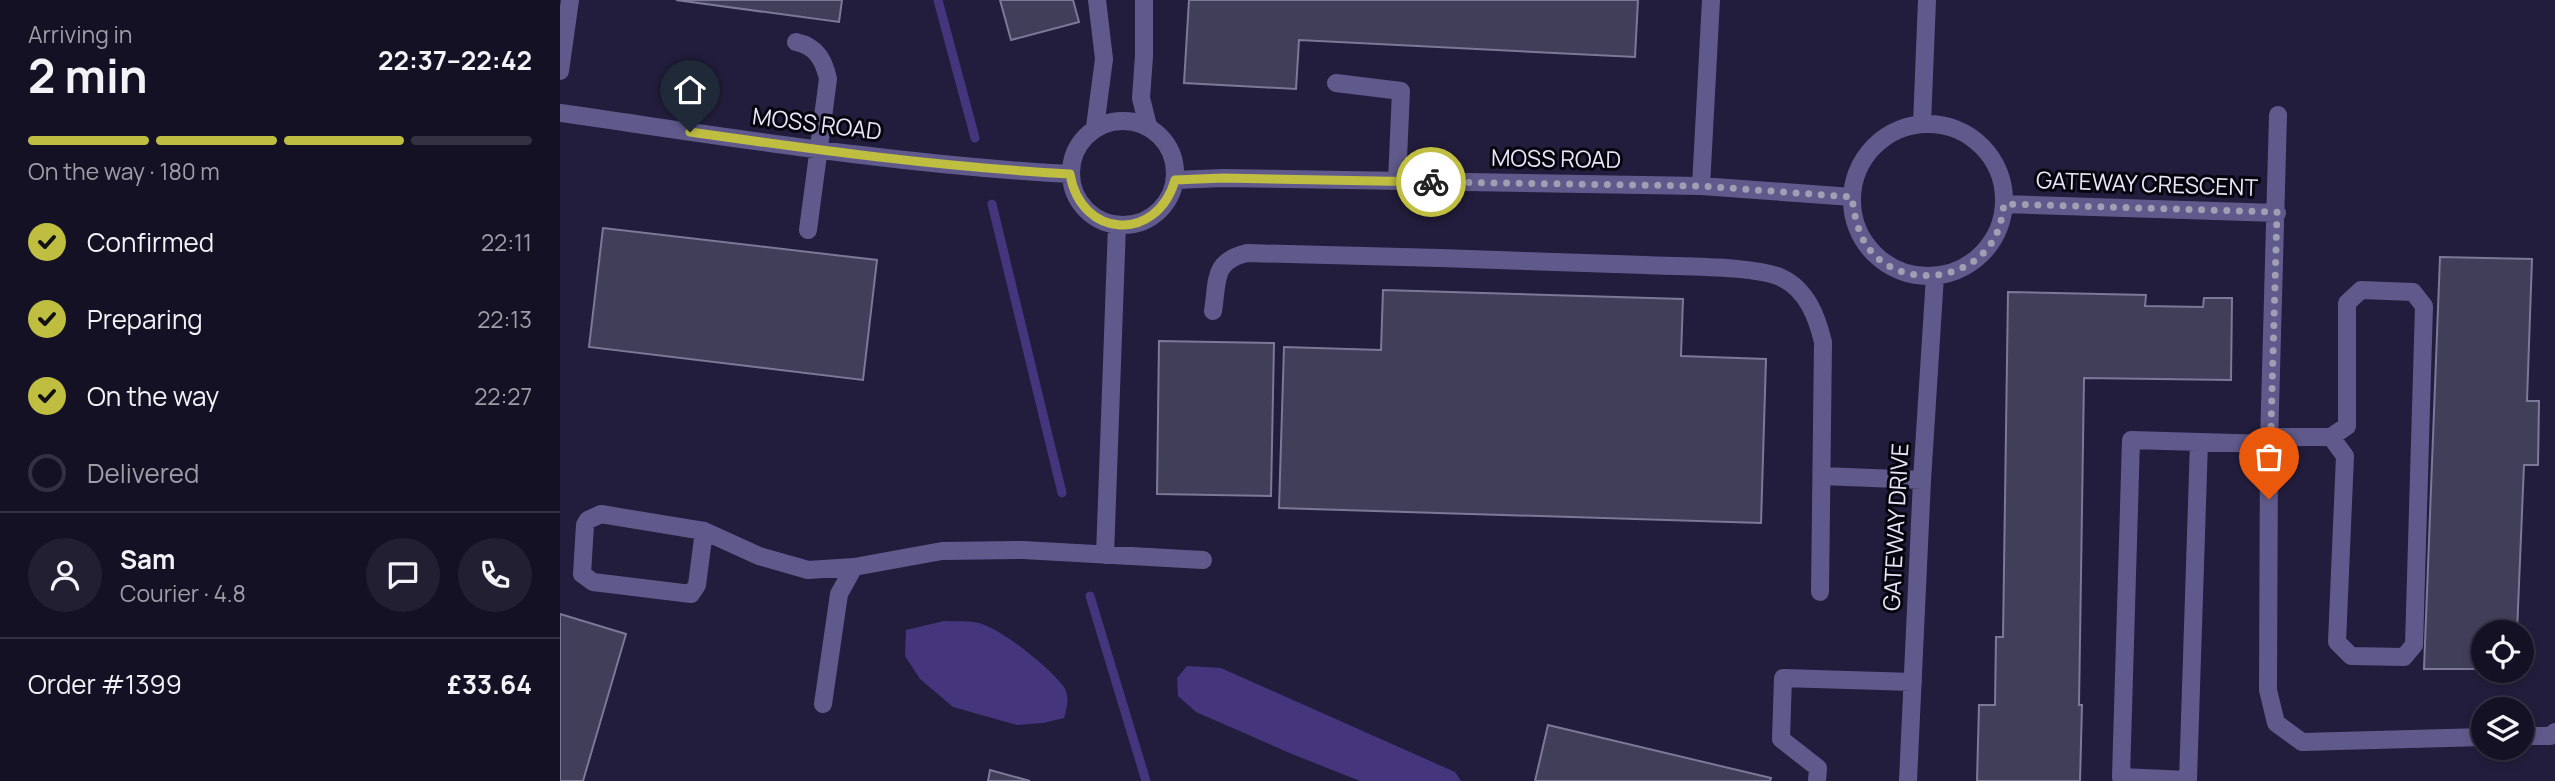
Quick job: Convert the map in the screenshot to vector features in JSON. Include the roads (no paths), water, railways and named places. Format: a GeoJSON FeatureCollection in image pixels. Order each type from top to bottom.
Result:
{"type":"FeatureCollection","features":[{"type":"Feature","properties":{"kind":"street"},"geometry":{"type":"LineString","coordinates":[[560,71],[570,0]]}},
{"type":"Feature","properties":{"kind":"street"},"geometry":{"type":"LineString","coordinates":[[1095,127],[1104,59],[1097,0]]}},
{"type":"Feature","properties":{"kind":"street"},"geometry":{"type":"LineString","coordinates":[[1144,0],[1141,98],[1147,126]]}},
{"type":"Feature","properties":{"kind":"street"},"geometry":{"type":"LineString","coordinates":[[1701,186],[1711,0]]}},
{"type":"Feature","properties":{"kind":"street"},"geometry":{"type":"LineString","coordinates":[[1922,124],[1927,0]]}},
{"type":"Feature","properties":{"kind":"street"},"geometry":{"type":"LineString","coordinates":[[796,42],[813,48],[826,67],[829,88],[808,230]]}},
{"type":"Feature","properties":{"kind":"street"},"geometry":{"type":"LineString","coordinates":[[1336,83],[1401,90],[1397,181]]}},
{"type":"Feature","properties":{"kind":"street","name":"MOSS ROAD"},"geometry":{"type":"LineString","coordinates":[[560,113],[819,150],[994,170],[1070,174]]}},
{"type":"Feature","properties":{"kind":"street"},"geometry":{"type":"LineString","coordinates":[[2277,212],[2278,115]]}},
{"type":"Feature","properties":{"kind":"street"},"geometry":{"type":"LineString","coordinates":[[1130,120],[1147,126],[1160,136],[1170,149],[1175,180],[1171,193],[1155,214],[1131,225],[1117,225],[1096,218],[1079,203],[1072,189],[1072,156],[1081,140],[1095,127],[1112,121],[1130,120]]}},
{"type":"Feature","properties":{"kind":"street"},"geometry":{"type":"LineString","coordinates":[[1922,124],[1948,127],[1971,137],[1990,155],[2001,178],[2004,204],[2000,226],[1983,253],[1956,272],[1935,276],[1909,274],[1897,269],[1886,264],[1867,246],[1856,223],[1852,197],[1861,166],[1882,140],[1901,129],[1922,124]]}},
{"type":"Feature","properties":{"kind":"street","name":"MOSS ROAD"},"geometry":{"type":"LineString","coordinates":[[1175,180],[1223,178],[1701,186],[1852,197]]}},
{"type":"Feature","properties":{"kind":"street","name":"GATEWAY CRESCENT"},"geometry":{"type":"LineString","coordinates":[[2004,204],[2277,212],[2269,441],[2268,690],[2276,723],[2302,742],[2471,737]]}},
{"type":"Feature","properties":{"kind":"street"},"geometry":{"type":"LineString","coordinates":[[1105,555],[1117,225]]}},
{"type":"Feature","properties":{"kind":"street"},"geometry":{"type":"LineString","coordinates":[[1213,311],[1219,272],[1225,262],[1247,253],[1492,259],[1765,272],[1794,285],[1818,319],[1824,342],[1820,592]]}},
{"type":"Feature","properties":{"kind":"street","name":"GATEWAY DRIVE"},"geometry":{"type":"LineString","coordinates":[[1908,781],[1935,276]]}},
{"type":"Feature","properties":{"kind":"street"},"geometry":{"type":"LineString","coordinates":[[2199,442],[2189,780],[2121,778],[2132,440],[2269,441],[2330,437],[2347,426],[2347,303],[2361,290],[2413,292],[2424,306],[2414,645],[2404,657],[2351,656],[2337,642],[2346,456],[2330,437]]}},
{"type":"Feature","properties":{"kind":"street"},"geometry":{"type":"LineString","coordinates":[[1822,477],[1922,480]]}},
{"type":"Feature","properties":{"kind":"street"},"geometry":{"type":"LineString","coordinates":[[704,531],[697,585],[691,594],[593,582],[585,579],[582,574],[585,525],[601,514],[704,531],[759,555],[808,570],[854,567],[942,551],[1023,550],[1203,560]]}},
{"type":"Feature","properties":{"kind":"street"},"geometry":{"type":"LineString","coordinates":[[823,704],[839,594],[854,567]]}},
{"type":"Feature","properties":{"kind":"street"},"geometry":{"type":"LineString","coordinates":[[1817,781],[1818,768],[1781,739],[1783,678],[1913,682]]}},
{"type":"Feature","properties":{"kind":"street"},"geometry":{"type":"LineString","coordinates":[[2534,736],[2550,736],[2555,732]]}},
{"type":"Feature","properties":{"kind":"waterway"},"geometry":{"type":"LineString","coordinates":[[938,0],[975,138]]}},
{"type":"Feature","properties":{"kind":"waterway"},"geometry":{"type":"LineString","coordinates":[[992,204],[1062,493]]}},
{"type":"Feature","properties":{"kind":"waterway"},"geometry":{"type":"LineString","coordinates":[[1090,596],[1146,781]]}}]}
